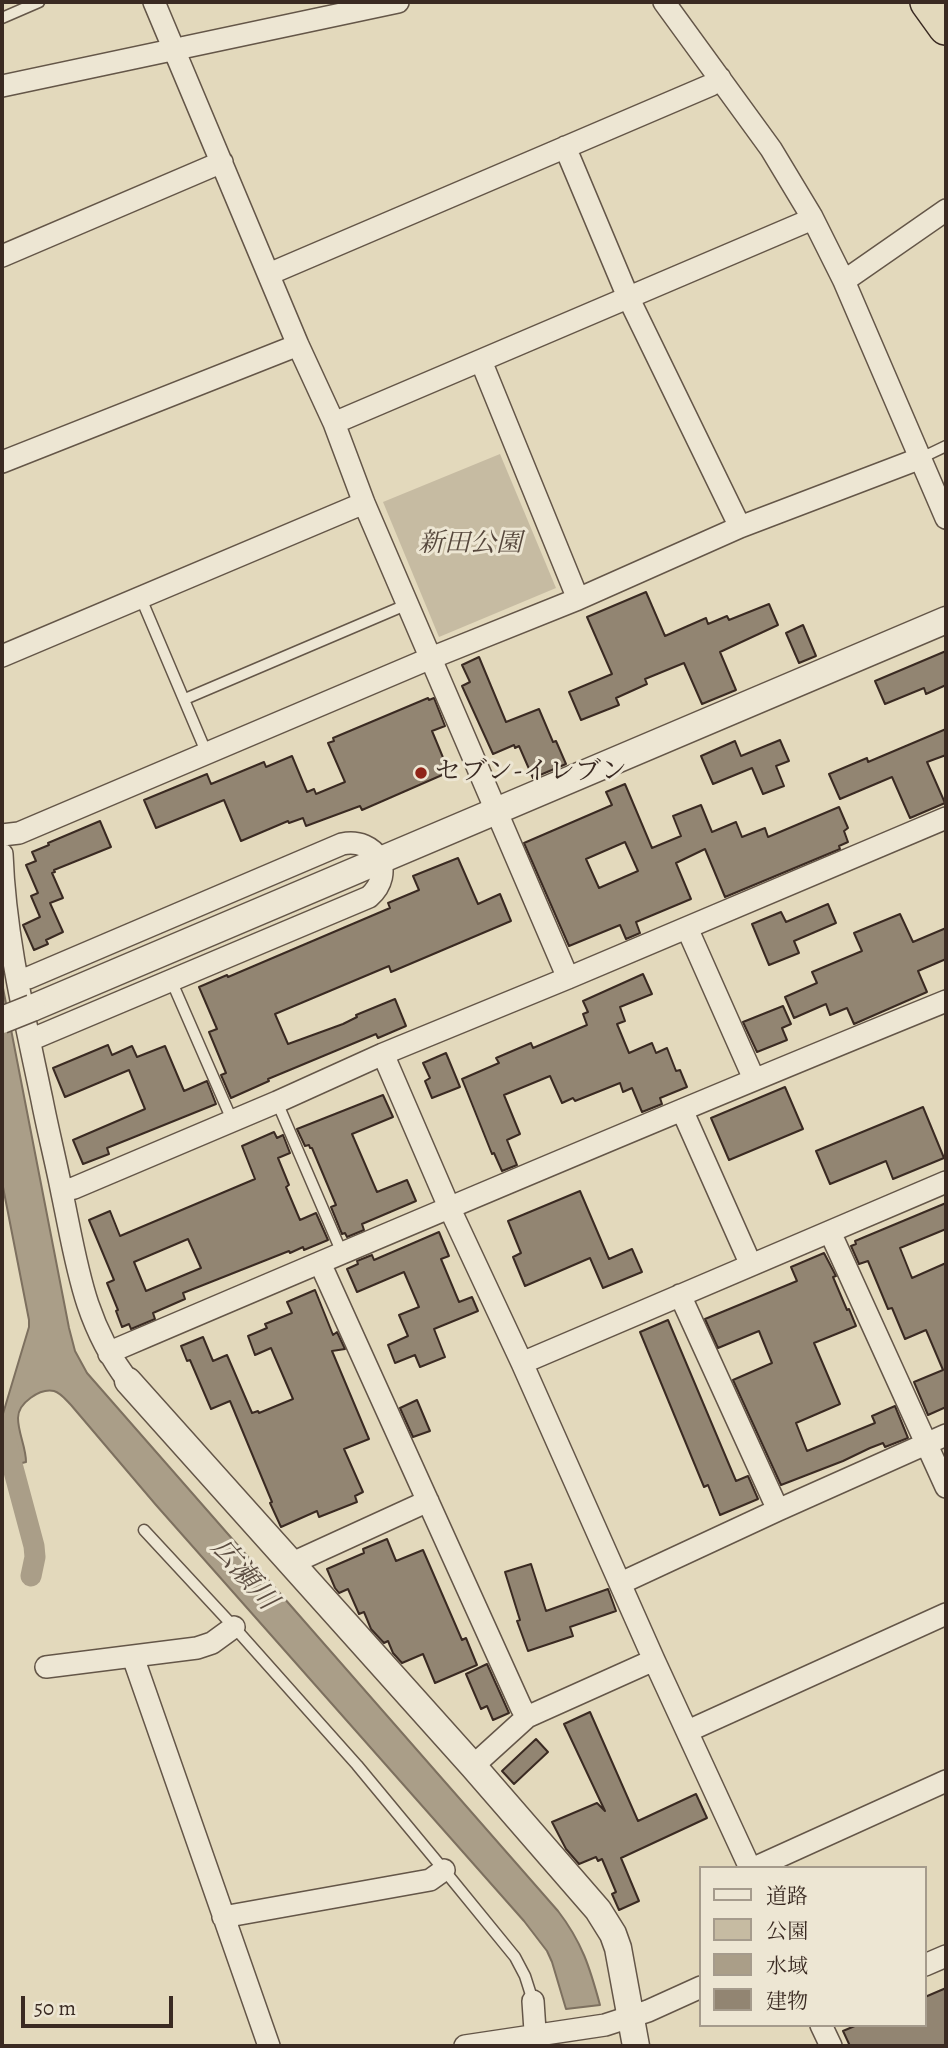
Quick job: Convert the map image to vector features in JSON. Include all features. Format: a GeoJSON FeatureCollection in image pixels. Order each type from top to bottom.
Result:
{"type":"FeatureCollection","features":[{"type":"Feature","properties":{"kind":"highway"},"geometry":{"type":"LineString","coordinates":[[928,2],[946,27]]}},
{"type":"Feature","properties":{"kind":"street"},"geometry":{"type":"LineString","coordinates":[[154,2],[298,345],[334,423],[364,503],[568,978]]}},
{"type":"Feature","properties":{"kind":"street"},"geometry":{"type":"LineString","coordinates":[[2,86],[398,2]]}},
{"type":"Feature","properties":{"kind":"street"},"geometry":{"type":"LineString","coordinates":[[664,2],[771,149],[812,217],[844,281],[946,518]]}},
{"type":"Feature","properties":{"kind":"street"},"geometry":{"type":"LineString","coordinates":[[269,274],[711,85],[720,78]]}},
{"type":"Feature","properties":{"kind":"street"},"geometry":{"type":"LineString","coordinates":[[565,147],[628,298],[740,527]]}},
{"type":"Feature","properties":{"kind":"street"},"geometry":{"type":"LineString","coordinates":[[2,256],[222,162]]}},
{"type":"Feature","properties":{"kind":"street"},"geometry":{"type":"LineString","coordinates":[[844,281],[945,213]]}},
{"type":"Feature","properties":{"kind":"street"},"geometry":{"type":"LineString","coordinates":[[334,423],[812,217]]}},
{"type":"Feature","properties":{"kind":"street"},"geometry":{"type":"LineString","coordinates":[[2,462],[298,345]]}},
{"type":"Feature","properties":{"kind":"street"},"geometry":{"type":"LineString","coordinates":[[481,360],[578,599]]}},
{"type":"Feature","properties":{"kind":"street"},"geometry":{"type":"LineString","coordinates":[[2,835],[19,833],[431,658],[578,599],[740,527],[921,458]]}},
{"type":"Feature","properties":{"kind":"street"},"geometry":{"type":"LineString","coordinates":[[2,656],[364,503]]}},
{"type":"Feature","properties":{"kind":"street"},"geometry":{"type":"LineString","coordinates":[[2,1020],[946,620]]}},
{"type":"Feature","properties":{"kind":"street"},"geometry":{"type":"LineString","coordinates":[[62,1191],[946,818]]}},
{"type":"Feature","properties":{"kind":"street"},"geometry":{"type":"LineString","coordinates":[[18,980],[342,844],[353,841],[365,846],[373,851],[379,860],[383,873],[381,882],[369,897],[30,1040]]}},
{"type":"Feature","properties":{"kind":"street"},"geometry":{"type":"LineString","coordinates":[[2,854],[4,896],[18,980],[79,1281],[109,1354],[128,1381],[598,1910],[618,1948],[636,2046]]}},
{"type":"Feature","properties":{"kind":"street"},"geometry":{"type":"LineString","coordinates":[[687,928],[754,1079]]}},
{"type":"Feature","properties":{"kind":"street"},"geometry":{"type":"LineString","coordinates":[[109,1354],[449,1207],[946,1001]]}},
{"type":"Feature","properties":{"kind":"street"},"geometry":{"type":"LineString","coordinates":[[383,1054],[449,1207],[522,1363],[654,1660],[751,1866]]}},
{"type":"Feature","properties":{"kind":"street"},"geometry":{"type":"LineString","coordinates":[[682,1110],[751,1265]]}},
{"type":"Feature","properties":{"kind":"street"},"geometry":{"type":"LineString","coordinates":[[522,1363],[946,1182]]}},
{"type":"Feature","properties":{"kind":"street"},"geometry":{"type":"LineString","coordinates":[[830,1232],[937,1440],[946,1487]]}},
{"type":"Feature","properties":{"kind":"street"},"geometry":{"type":"LineString","coordinates":[[320,1263],[527,1717]]}},
{"type":"Feature","properties":{"kind":"street"},"geometry":{"type":"LineString","coordinates":[[680,1294],[778,1510]]}},
{"type":"Feature","properties":{"kind":"street"},"geometry":{"type":"LineString","coordinates":[[621,1583],[937,1440]]}},
{"type":"Feature","properties":{"kind":"street"},"geometry":{"type":"LineString","coordinates":[[292,1566],[299,1560],[428,1502]]}},
{"type":"Feature","properties":{"kind":"street"},"geometry":{"type":"LineString","coordinates":[[688,1731],[946,1614]]}},
{"type":"Feature","properties":{"kind":"street"},"geometry":{"type":"LineString","coordinates":[[46,1667],[197,1648],[212,1643],[234,1627]]}},
{"type":"Feature","properties":{"kind":"street"},"geometry":{"type":"LineString","coordinates":[[133,1657],[269,2046]]}},
{"type":"Feature","properties":{"kind":"street"},"geometry":{"type":"LineString","coordinates":[[472,1766],[527,1717],[654,1660]]}},
{"type":"Feature","properties":{"kind":"street"},"geometry":{"type":"LineString","coordinates":[[756,1866],[946,1781]]}},
{"type":"Feature","properties":{"kind":"street"},"geometry":{"type":"LineString","coordinates":[[223,1917],[430,1881],[444,1870]]}},
{"type":"Feature","properties":{"kind":"street"},"geometry":{"type":"LineString","coordinates":[[927,1964],[946,1956]]}},
{"type":"Feature","properties":{"kind":"street"},"geometry":{"type":"LineString","coordinates":[[465,2046],[536,2040],[605,2025],[631,2017],[699,1988]]}},
{"type":"Feature","properties":{"kind":"street"},"geometry":{"type":"LineString","coordinates":[[533,2001],[536,2040]]}},
{"type":"Feature","properties":{"kind":"street"},"geometry":{"type":"LineString","coordinates":[[822,2027],[831,2046]]}},
{"type":"Feature","properties":{"kind":"lane"},"geometry":{"type":"LineString","coordinates":[[2,18],[39,2]]}},
{"type":"Feature","properties":{"kind":"lane"},"geometry":{"type":"LineString","coordinates":[[921,458],[946,446]]}},
{"type":"Feature","properties":{"kind":"lane"},"geometry":{"type":"LineString","coordinates":[[140,596],[207,754]]}},
{"type":"Feature","properties":{"kind":"lane"},"geometry":{"type":"LineString","coordinates":[[185,699],[408,604]]}},
{"type":"Feature","properties":{"kind":"lane"},"geometry":{"type":"LineString","coordinates":[[171,980],[232,1120]]}},
{"type":"Feature","properties":{"kind":"lane"},"geometry":{"type":"LineString","coordinates":[[277,1102],[342,1253]]}},
{"type":"Feature","properties":{"kind":"lane"},"geometry":{"type":"LineString","coordinates":[[144,1530],[357,1765],[444,1870],[515,1957],[533,2001]]}},
{"type":"Feature","properties":{"kind":"green space","name":"新田公園"},"geometry":{"type":"Polygon","coordinates":[[[500,454],[556,588],[439,637],[383,502],[500,454]]]}},
{"type":"Feature","properties":{"kind":"water","name":"広瀬川"},"geometry":{"type":"Polygon","coordinates":[[[2,983],[69,1328],[75,1351],[87,1373],[558,1911],[584,1956],[600,2005],[566,2009],[547,1951],[524,1921],[61,1395],[54,1391],[42,1392],[26,1402],[19,1412],[18,1424],[26,1462],[2,1468],[2,1417],[29,1320],[2,1182],[2,983]]]}},
{"type":"Feature","properties":{"kind":"building"},"geometry":{"type":"Polygon","coordinates":[[[646,592],[665,636],[706,618],[708,624],[727,616],[729,620],[769,604],[778,625],[720,652],[736,690],[702,704],[684,663],[645,679],[647,684],[616,698],[619,705],[581,720],[569,692],[612,674],[587,617],[646,592]]]}},
{"type":"Feature","properties":{"kind":"building"},"geometry":{"type":"Polygon","coordinates":[[[803,625],[816,656],[799,663],[786,633],[803,625]]]}},
{"type":"Feature","properties":{"kind":"building"},"geometry":{"type":"Polygon","coordinates":[[[946,651],[946,685],[926,694],[924,688],[885,704],[875,681],[946,651]]]}},
{"type":"Feature","properties":{"kind":"building"},"geometry":{"type":"Polygon","coordinates":[[[479,657],[506,722],[539,709],[566,764],[533,778],[519,746],[515,748],[514,745],[493,754],[462,686],[470,682],[462,665],[479,657]]]}},
{"type":"Feature","properties":{"kind":"building"},"geometry":{"type":"Polygon","coordinates":[[[428,698],[434,698],[445,726],[432,731],[449,772],[362,810],[360,806],[306,826],[303,818],[289,823],[288,821],[241,841],[224,800],[156,828],[144,800],[207,774],[211,784],[264,762],[266,767],[292,756],[307,792],[314,789],[316,794],[345,782],[328,743],[334,741],[333,738],[428,698]]]}},
{"type":"Feature","properties":{"kind":"building"},"geometry":{"type":"Polygon","coordinates":[[[946,729],[946,755],[927,762],[945,803],[910,818],[892,777],[840,799],[829,774],[867,758],[868,762],[946,729]]]}},
{"type":"Feature","properties":{"kind":"building"},"geometry":{"type":"Polygon","coordinates":[[[780,740],[789,761],[776,766],[784,786],[763,794],[752,768],[713,784],[701,756],[735,741],[741,756],[780,740]]]}},
{"type":"Feature","properties":{"kind":"building"},"geometry":{"type":"Polygon","coordinates":[[[625,784],[652,848],[681,836],[673,816],[701,805],[712,832],[736,822],[742,837],[765,828],[768,837],[839,807],[848,828],[844,831],[848,842],[839,846],[840,849],[725,897],[705,849],[676,863],[691,899],[636,922],[640,933],[626,939],[620,925],[569,946],[524,843],[612,805],[606,792],[625,784]],[[625,842],[586,859],[599,888],[638,871],[625,842]]]}},
{"type":"Feature","properties":{"kind":"building"},"geometry":{"type":"Polygon","coordinates":[[[100,821],[111,847],[54,870],[52,873],[63,898],[50,903],[63,932],[46,940],[48,944],[34,950],[23,925],[40,917],[31,896],[38,893],[26,865],[36,861],[32,852],[100,821]]]}},
{"type":"Feature","properties":{"kind":"building"},"geometry":{"type":"Polygon","coordinates":[[[458,858],[478,904],[500,894],[511,921],[391,972],[389,966],[275,1014],[288,1044],[343,1024],[357,1017],[356,1015],[395,999],[406,1026],[378,1038],[376,1034],[268,1079],[269,1081],[231,1098],[221,1075],[226,1073],[209,1032],[217,1029],[199,987],[390,908],[388,903],[419,890],[413,876],[458,858]]]}},
{"type":"Feature","properties":{"kind":"building"},"geometry":{"type":"Polygon","coordinates":[[[828,904],[836,923],[794,941],[799,953],[769,965],[752,924],[781,912],[786,922],[828,904]]]}},
{"type":"Feature","properties":{"kind":"building"},"geometry":{"type":"Polygon","coordinates":[[[900,914],[913,942],[946,928],[946,959],[918,971],[927,992],[854,1024],[847,1008],[830,1015],[826,1004],[794,1018],[785,997],[817,983],[812,972],[862,951],[854,933],[900,914]]]}},
{"type":"Feature","properties":{"kind":"building"},"geometry":{"type":"Polygon","coordinates":[[[643,974],[652,994],[620,1007],[625,1021],[617,1024],[629,1053],[652,1043],[656,1053],[667,1048],[676,1071],[680,1070],[687,1087],[660,1098],[662,1104],[642,1112],[632,1088],[623,1092],[620,1083],[575,1101],[573,1098],[562,1103],[550,1076],[504,1095],[520,1134],[507,1140],[517,1165],[502,1171],[494,1153],[492,1154],[462,1079],[499,1063],[496,1058],[531,1043],[533,1048],[587,1025],[583,1014],[588,1012],[583,1001],[643,974]]]}},
{"type":"Feature","properties":{"kind":"building"},"geometry":{"type":"Polygon","coordinates":[[[783,1006],[791,1024],[782,1028],[787,1040],[757,1052],[743,1022],[783,1006]]]}},
{"type":"Feature","properties":{"kind":"building"},"geometry":{"type":"Polygon","coordinates":[[[108,1045],[112,1055],[132,1046],[137,1057],[165,1046],[184,1091],[207,1081],[216,1104],[107,1148],[109,1154],[83,1164],[73,1140],[145,1109],[129,1070],[65,1097],[53,1068],[108,1045]]]}},
{"type":"Feature","properties":{"kind":"building"},"geometry":{"type":"Polygon","coordinates":[[[446,1053],[460,1087],[432,1098],[425,1081],[430,1078],[423,1063],[446,1053]]]}},
{"type":"Feature","properties":{"kind":"building"},"geometry":{"type":"Polygon","coordinates":[[[785,1087],[803,1129],[729,1160],[711,1118],[785,1087]]]}},
{"type":"Feature","properties":{"kind":"building"},"geometry":{"type":"Polygon","coordinates":[[[383,1095],[393,1117],[352,1134],[377,1192],[407,1180],[416,1201],[362,1224],[364,1230],[347,1237],[345,1233],[342,1234],[331,1207],[336,1205],[312,1148],[305,1146],[297,1129],[383,1095]]]}},
{"type":"Feature","properties":{"kind":"building"},"geometry":{"type":"Polygon","coordinates":[[[923,1107],[944,1158],[893,1179],[886,1161],[830,1184],[816,1151],[923,1107]]]}},
{"type":"Feature","properties":{"kind":"building"},"geometry":{"type":"Polygon","coordinates":[[[274,1132],[277,1138],[283,1135],[290,1153],[278,1158],[289,1185],[286,1187],[300,1220],[316,1213],[328,1240],[304,1250],[303,1247],[290,1253],[289,1251],[183,1293],[185,1299],[153,1313],[155,1319],[131,1329],[129,1324],[122,1327],[107,1283],[114,1280],[89,1220],[110,1211],[120,1236],[255,1179],[242,1146],[274,1132]],[[188,1239],[134,1262],[146,1291],[201,1268],[188,1239]]]}},
{"type":"Feature","properties":{"kind":"building"},"geometry":{"type":"Polygon","coordinates":[[[580,1191],[609,1259],[632,1249],[642,1272],[603,1288],[590,1258],[525,1286],[513,1257],[521,1253],[508,1221],[580,1191]]]}},
{"type":"Feature","properties":{"kind":"building"},"geometry":{"type":"Polygon","coordinates":[[[946,1203],[946,1229],[900,1248],[912,1278],[946,1263],[946,1407],[928,1415],[914,1382],[943,1370],[926,1330],[905,1339],[892,1308],[888,1309],[868,1261],[859,1264],[851,1246],[856,1244],[855,1241],[946,1203]]]}},
{"type":"Feature","properties":{"kind":"building"},"geometry":{"type":"Polygon","coordinates":[[[439,1232],[449,1256],[441,1259],[459,1302],[472,1297],[478,1311],[434,1329],[445,1357],[420,1367],[415,1355],[395,1363],[388,1345],[408,1336],[399,1315],[419,1307],[404,1272],[357,1292],[347,1269],[358,1264],[357,1261],[372,1255],[374,1260],[439,1232]]]}},
{"type":"Feature","properties":{"kind":"building"},"geometry":{"type":"Polygon","coordinates":[[[824,1253],[856,1326],[814,1343],[840,1404],[796,1423],[807,1451],[875,1423],[872,1416],[895,1406],[908,1438],[885,1447],[883,1443],[781,1485],[733,1380],[772,1363],[759,1331],[718,1348],[705,1319],[797,1281],[791,1267],[824,1253]]]}},
{"type":"Feature","properties":{"kind":"building"},"geometry":{"type":"Polygon","coordinates":[[[315,1290],[333,1335],[337,1332],[345,1349],[332,1351],[369,1439],[344,1449],[363,1492],[355,1496],[357,1502],[319,1517],[317,1511],[281,1527],[230,1401],[211,1409],[190,1360],[187,1361],[181,1346],[203,1337],[213,1361],[227,1355],[252,1413],[259,1413],[293,1399],[271,1348],[255,1355],[248,1336],[267,1328],[265,1324],[292,1313],[287,1302],[315,1290]]]}},
{"type":"Feature","properties":{"kind":"building"},"geometry":{"type":"Polygon","coordinates":[[[668,1320],[736,1481],[748,1476],[758,1499],[720,1515],[708,1485],[704,1487],[640,1332],[668,1320]]]}},
{"type":"Feature","properties":{"kind":"building"},"geometry":{"type":"Polygon","coordinates":[[[417,1400],[430,1431],[413,1437],[400,1408],[417,1400]]]}},
{"type":"Feature","properties":{"kind":"building"},"geometry":{"type":"Polygon","coordinates":[[[387,1539],[396,1561],[423,1550],[462,1640],[466,1638],[477,1665],[435,1683],[423,1654],[402,1663],[393,1653],[388,1641],[384,1643],[371,1629],[364,1612],[359,1614],[348,1589],[339,1593],[335,1588],[327,1569],[364,1553],[363,1549],[387,1539]]]}},
{"type":"Feature","properties":{"kind":"building"},"geometry":{"type":"Polygon","coordinates":[[[531,1564],[546,1611],[608,1589],[616,1611],[570,1627],[573,1636],[528,1651],[517,1621],[520,1620],[505,1572],[531,1564]]]}},
{"type":"Feature","properties":{"kind":"building"},"geometry":{"type":"Polygon","coordinates":[[[487,1664],[509,1713],[493,1720],[487,1706],[481,1709],[466,1674],[487,1664]]]}},
{"type":"Feature","properties":{"kind":"building"},"geometry":{"type":"Polygon","coordinates":[[[590,1712],[638,1821],[696,1794],[707,1818],[621,1858],[639,1901],[619,1910],[612,1894],[616,1892],[602,1859],[598,1861],[596,1857],[579,1864],[566,1849],[552,1822],[597,1803],[605,1811],[564,1724],[590,1712]]]}},
{"type":"Feature","properties":{"kind":"building"},"geometry":{"type":"Polygon","coordinates":[[[536,1739],[548,1752],[514,1784],[502,1771],[536,1739]]]}},
{"type":"Feature","properties":{"kind":"building"},"geometry":{"type":"Polygon","coordinates":[[[946,1988],[946,2046],[850,2046],[843,2031],[852,2027],[927,2027],[927,1996],[946,1988]]]}},
{"type":"Feature","properties":{"kind":"waterway"},"geometry":{"type":"LineString","coordinates":[[5,1438],[34,1546],[31,1576]]}},
{"type":"Feature","properties":{"kind":"place","name":"セブン-イレブン"},"geometry":{"type":"Point","coordinates":[421,773]}}]}
